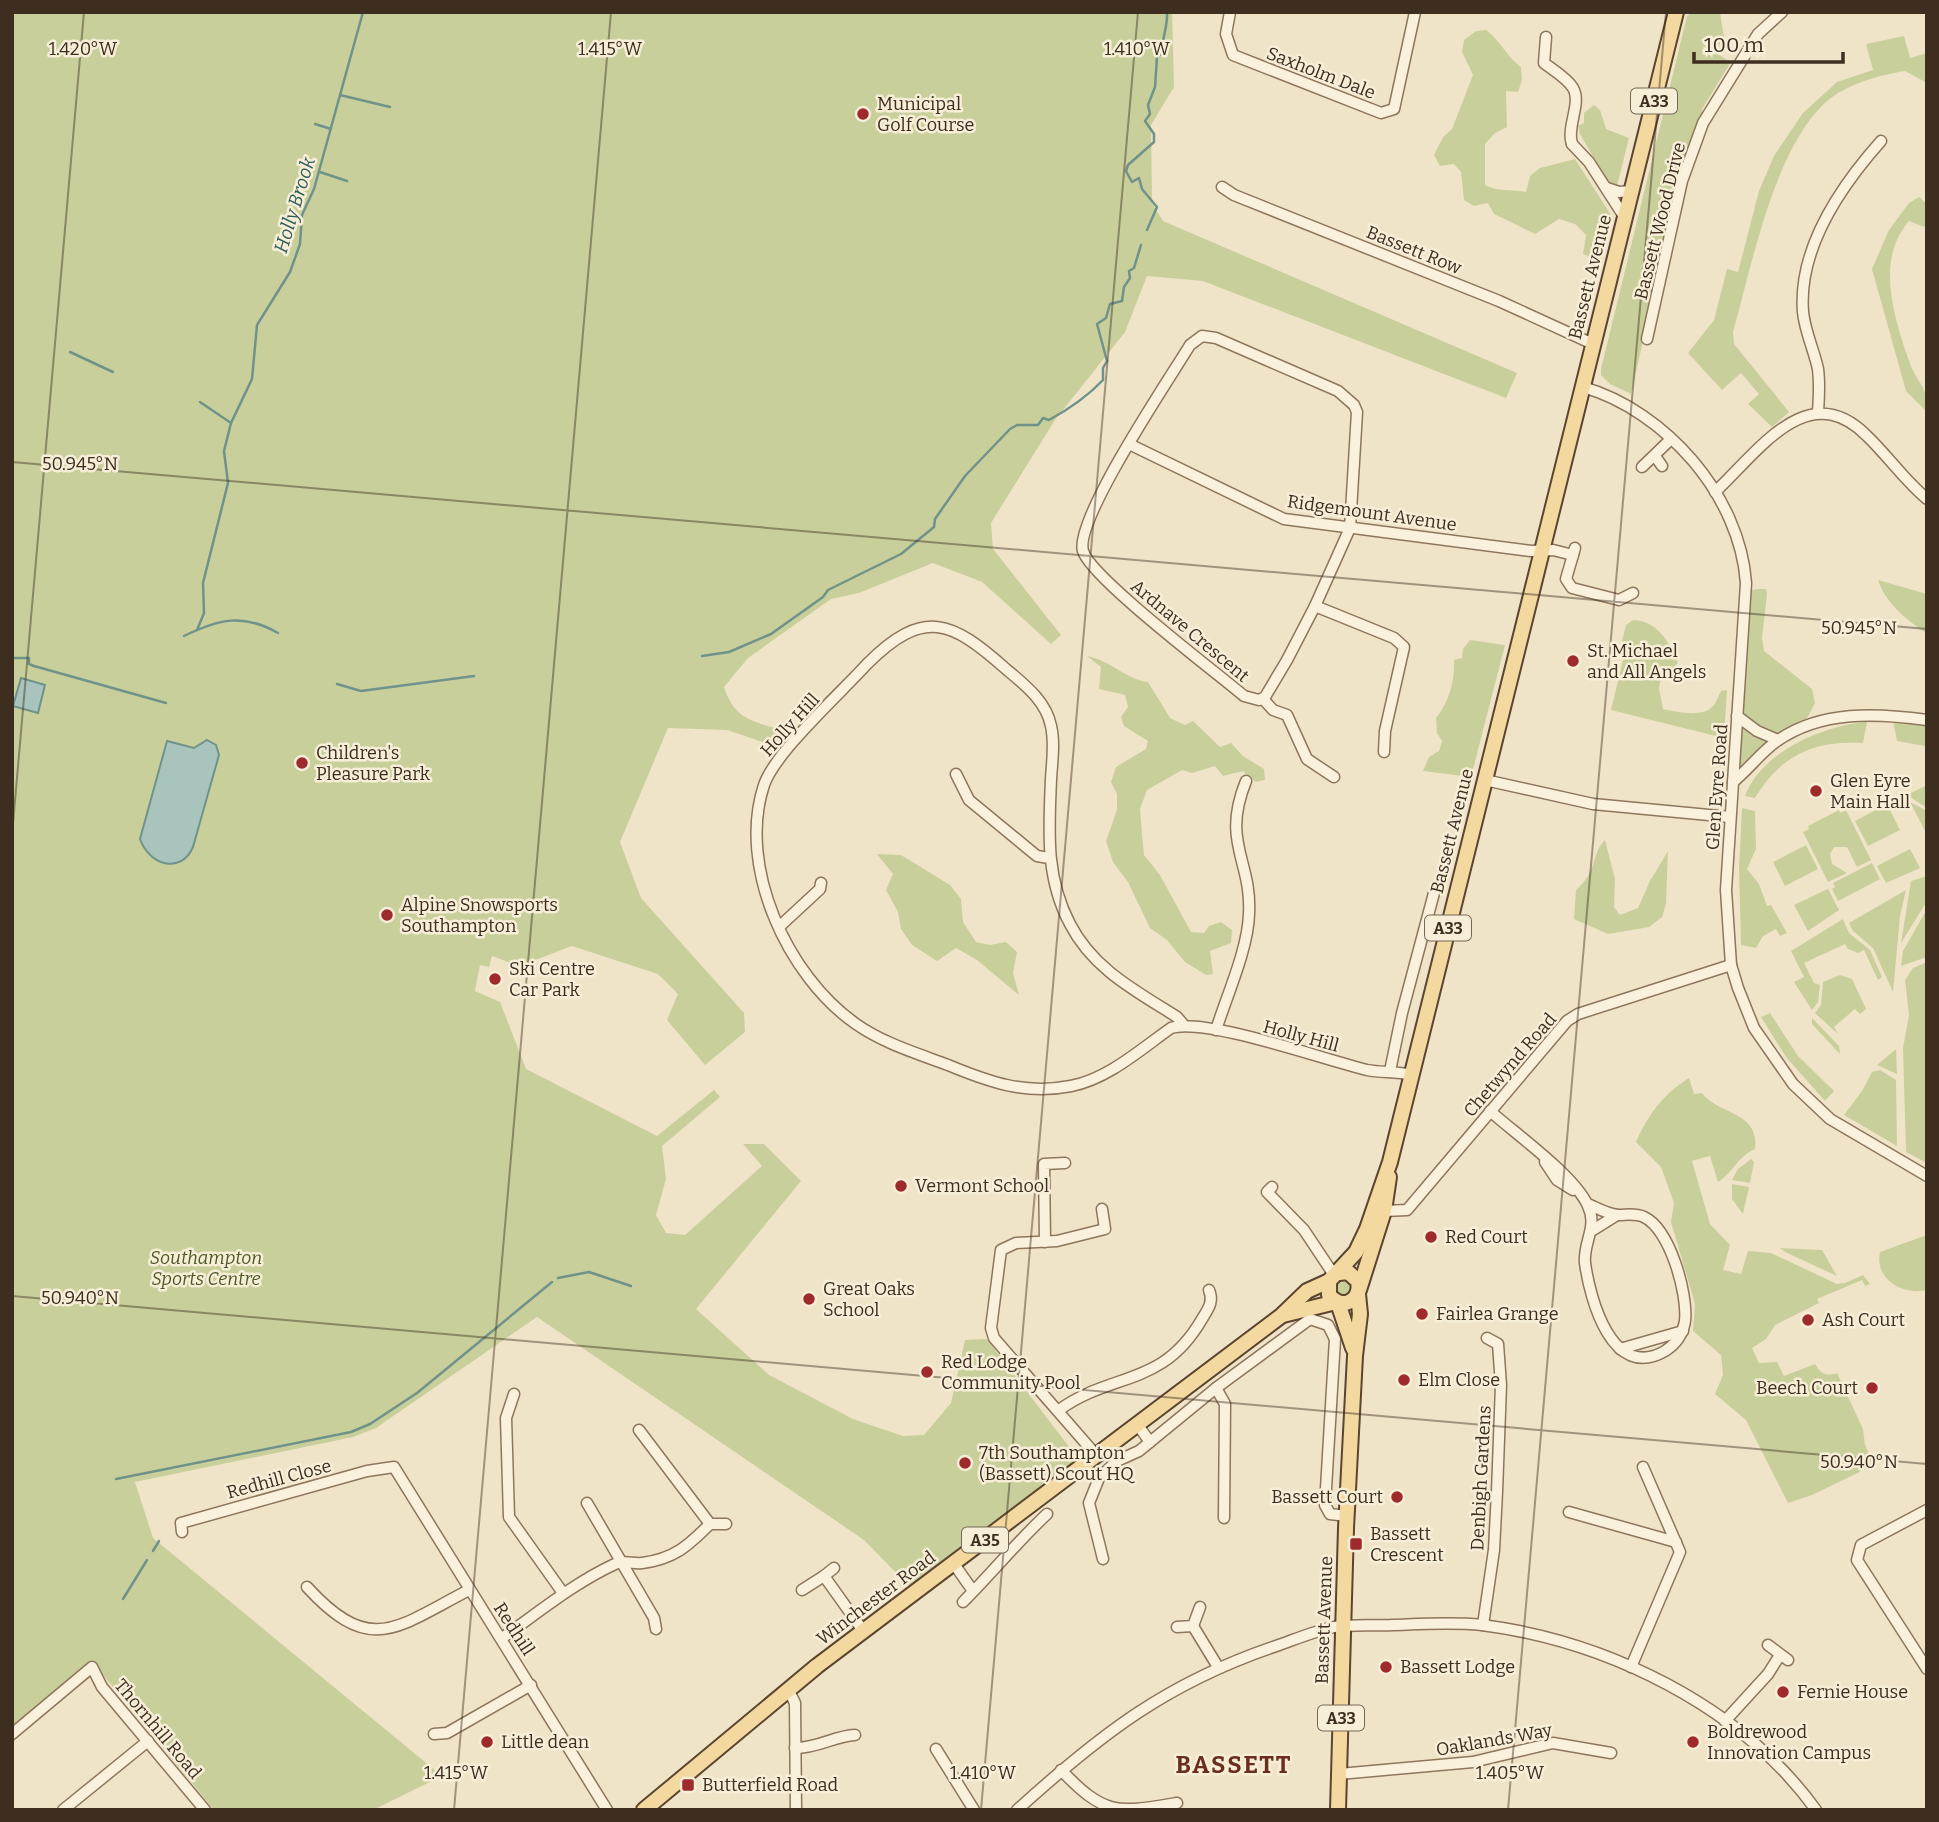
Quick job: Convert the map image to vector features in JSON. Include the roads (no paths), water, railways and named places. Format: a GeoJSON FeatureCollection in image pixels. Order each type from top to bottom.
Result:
{"type":"FeatureCollection","features":[{"type":"Feature","properties":{"kind":"main road","name":"Bassett Avenue"},"geometry":{"type":"LineString","coordinates":[[1334,1276],[1363,1241],[1390,1162],[1676,12]]}},
{"type":"Feature","properties":{"kind":"main road","name":"Bassett Avenue"},"geometry":{"type":"LineString","coordinates":[[1338,1810],[1347,1516],[1355,1356],[1360,1314],[1359,1292],[1384,1211],[1390,1162]]}},
{"type":"Feature","properties":{"kind":"main road"},"geometry":{"type":"LineString","coordinates":[[1352,1274],[1358,1281],[1359,1292],[1352,1301],[1337,1302],[1329,1295],[1334,1276],[1352,1274]]}},
{"type":"Feature","properties":{"kind":"main road","name":"Winchester Road"},"geometry":{"type":"LineString","coordinates":[[650,1807],[788,1689],[1281,1315],[1307,1292],[1334,1276]]}},
{"type":"Feature","properties":{"kind":"main road","name":"Bassett Avenue"},"geometry":{"type":"LineString","coordinates":[[1337,1302],[1355,1356]]}},
{"type":"Feature","properties":{"kind":"main road","name":"Winchester Road"},"geometry":{"type":"LineString","coordinates":[[1281,1315],[1337,1302]]}},
{"type":"Feature","properties":{"kind":"street","name":"Saxholm Dale"},"geometry":{"type":"LineString","coordinates":[[1230,12],[1227,45],[1239,59],[1381,113],[1394,108],[1400,92],[1415,12]]}},
{"type":"Feature","properties":{"kind":"street","name":"Bassett Wood Drive"},"geometry":{"type":"LineString","coordinates":[[1647,339],[1682,181],[1703,123],[1752,43],[1782,12]]}},
{"type":"Feature","properties":{"kind":"street"},"geometry":{"type":"LineString","coordinates":[[1546,37],[1539,63],[1572,86],[1575,93],[1568,146],[1607,188],[1625,218]]}},
{"type":"Feature","properties":{"kind":"street"},"geometry":{"type":"LineString","coordinates":[[1818,412],[1818,369],[1803,314],[1802,287],[1815,246],[1835,201],[1881,141]]}},
{"type":"Feature","properties":{"kind":"street","name":"Bassett Row"},"geometry":{"type":"LineString","coordinates":[[1222,187],[1234,195],[1499,301],[1593,344]]}},
{"type":"Feature","properties":{"kind":"street"},"geometry":{"type":"LineString","coordinates":[[1607,188],[1619,192],[1631,191]]}},
{"type":"Feature","properties":{"kind":"street","name":"Ardnave Crescent"},"geometry":{"type":"LineString","coordinates":[[1202,336],[1216,338],[1338,391],[1354,405],[1357,420],[1350,528],[1315,606],[1262,699],[1244,696],[1121,595],[1086,558],[1082,544],[1086,530],[1129,444],[1189,345],[1202,336]]}},
{"type":"Feature","properties":{"kind":"street","name":"Glen Eyre Road"},"geometry":{"type":"LineString","coordinates":[[1583,387],[1622,402],[1671,439],[1715,492],[1733,526],[1745,565],[1726,890],[1731,965],[1754,1028],[1793,1084],[1830,1119],[1927,1176]]}},
{"type":"Feature","properties":{"kind":"street"},"geometry":{"type":"LineString","coordinates":[[1715,492],[1793,419],[1818,412],[1849,421],[1865,434],[1927,499]]}},
{"type":"Feature","properties":{"kind":"street"},"geometry":{"type":"LineString","coordinates":[[1642,467],[1671,439]]}},
{"type":"Feature","properties":{"kind":"street","name":"Ridgemount Avenue"},"geometry":{"type":"LineString","coordinates":[[1129,444],[1284,519],[1542,550]]}},
{"type":"Feature","properties":{"kind":"street"},"geometry":{"type":"LineString","coordinates":[[1655,456],[1662,466]]}},
{"type":"Feature","properties":{"kind":"street"},"geometry":{"type":"LineString","coordinates":[[1542,550],[1574,552],[1566,579],[1572,588],[1619,600],[1633,593]]}},
{"type":"Feature","properties":{"kind":"street"},"geometry":{"type":"LineString","coordinates":[[1315,606],[1394,638],[1404,647],[1385,731],[1384,752]]}},
{"type":"Feature","properties":{"kind":"street","name":"Holly Hill"},"geometry":{"type":"LineString","coordinates":[[1183,1024],[1177,1017],[1128,987],[1093,958],[1069,923],[1054,883],[1049,858],[1053,742],[1048,714],[1030,689],[974,640],[947,628],[919,628],[883,648],[796,741],[765,782],[757,831],[758,867],[768,901],[808,974],[840,1011],[856,1024],[890,1043],[1002,1087],[1017,1090],[1053,1088],[1088,1081],[1171,1028],[1183,1024],[1369,1070],[1410,1075]]}},
{"type":"Feature","properties":{"kind":"street"},"geometry":{"type":"LineString","coordinates":[[1262,699],[1273,710],[1289,713],[1302,753],[1325,766],[1334,777]]}},
{"type":"Feature","properties":{"kind":"street"},"geometry":{"type":"LineString","coordinates":[[1733,782],[1778,740],[1820,722],[1854,715],[1927,720]]}},
{"type":"Feature","properties":{"kind":"street"},"geometry":{"type":"LineString","coordinates":[[1737,716],[1757,732],[1778,740]]}},
{"type":"Feature","properties":{"kind":"street"},"geometry":{"type":"LineString","coordinates":[[956,774],[969,800],[1037,856],[1049,858]]}},
{"type":"Feature","properties":{"kind":"street"},"geometry":{"type":"LineString","coordinates":[[1485,780],[1593,804],[1730,817]]}},
{"type":"Feature","properties":{"kind":"street"},"geometry":{"type":"LineString","coordinates":[[1216,1030],[1250,917],[1249,896],[1235,834],[1238,800],[1246,781]]}},
{"type":"Feature","properties":{"kind":"street"},"geometry":{"type":"LineString","coordinates":[[780,926],[820,889],[821,883]]}},
{"type":"Feature","properties":{"kind":"street","name":"Bassett Avenue"},"geometry":{"type":"LineString","coordinates":[[1390,1071],[1402,1013],[1434,893]]}},
{"type":"Feature","properties":{"kind":"street","name":"Chetwynd Road"},"geometry":{"type":"LineString","coordinates":[[1384,1211],[1407,1210],[1558,1029],[1578,1014],[1731,965]]}},
{"type":"Feature","properties":{"kind":"street"},"geometry":{"type":"LineString","coordinates":[[1490,1111],[1540,1156],[1563,1171],[1588,1204],[1617,1215],[1644,1217],[1666,1238],[1685,1306],[1683,1331],[1620,1349],[1604,1330],[1586,1263],[1593,1230],[1588,1204]]}},
{"type":"Feature","properties":{"kind":"street"},"geometry":{"type":"LineString","coordinates":[[1045,1242],[1044,1164],[1065,1163]]}},
{"type":"Feature","properties":{"kind":"street"},"geometry":{"type":"LineString","coordinates":[[1267,1192],[1304,1230],[1334,1276]]}},
{"type":"Feature","properties":{"kind":"street"},"geometry":{"type":"LineString","coordinates":[[1096,1455],[994,1338],[991,1328],[1001,1251],[1016,1243],[1045,1242],[1105,1229],[1102,1209]]}},
{"type":"Feature","properties":{"kind":"street"},"geometry":{"type":"LineString","coordinates":[[1593,1230],[1617,1215]]}},
{"type":"Feature","properties":{"kind":"street"},"geometry":{"type":"LineString","coordinates":[[1059,1410],[1077,1397],[1145,1373],[1177,1353],[1192,1335],[1211,1303],[1209,1290]]}},
{"type":"Feature","properties":{"kind":"street"},"geometry":{"type":"LineString","coordinates":[[1102,1559],[1089,1503],[1094,1486],[1117,1461],[1150,1442],[1303,1321],[1322,1321],[1333,1331],[1335,1339],[1325,1508],[1330,1514],[1347,1516]]}},
{"type":"Feature","properties":{"kind":"street","name":"Denbigh Gardens"},"geometry":{"type":"LineString","coordinates":[[1483,1625],[1494,1550],[1501,1385],[1498,1344],[1487,1338]]}},
{"type":"Feature","properties":{"kind":"street"},"geometry":{"type":"LineString","coordinates":[[1216,1388],[1225,1404],[1224,1518]]}},
{"type":"Feature","properties":{"kind":"street"},"geometry":{"type":"LineString","coordinates":[[514,1394],[506,1418],[509,1517],[563,1593]]}},
{"type":"Feature","properties":{"kind":"street"},"geometry":{"type":"LineString","coordinates":[[1137,1424],[1150,1442]]}},
{"type":"Feature","properties":{"kind":"street"},"geometry":{"type":"LineString","coordinates":[[639,1430],[710,1524]]}},
{"type":"Feature","properties":{"kind":"street","name":"Redhill Close"},"geometry":{"type":"LineString","coordinates":[[182,1532],[181,1523],[374,1469],[394,1467]]}},
{"type":"Feature","properties":{"kind":"street","name":"Redhill"},"geometry":{"type":"LineString","coordinates":[[394,1467],[607,1810]]}},
{"type":"Feature","properties":{"kind":"street"},"geometry":{"type":"LineString","coordinates":[[1632,1667],[1679,1555],[1676,1542],[1643,1467]]}},
{"type":"Feature","properties":{"kind":"street"},"geometry":{"type":"LineString","coordinates":[[587,1503],[654,1618],[656,1629]]}},
{"type":"Feature","properties":{"kind":"street"},"geometry":{"type":"LineString","coordinates":[[1927,1510],[1861,1545],[1857,1560],[1927,1668]]}},
{"type":"Feature","properties":{"kind":"street"},"geometry":{"type":"LineString","coordinates":[[1569,1512],[1676,1542]]}},
{"type":"Feature","properties":{"kind":"street"},"geometry":{"type":"LineString","coordinates":[[963,1602],[998,1569],[1015,1543],[1043,1521]]}},
{"type":"Feature","properties":{"kind":"street"},"geometry":{"type":"LineString","coordinates":[[502,1638],[563,1593],[620,1561],[639,1563],[683,1550],[710,1524],[726,1524]]}},
{"type":"Feature","properties":{"kind":"street"},"geometry":{"type":"LineString","coordinates":[[954,1564],[973,1591]]}},
{"type":"Feature","properties":{"kind":"street"},"geometry":{"type":"LineString","coordinates":[[802,1590],[834,1568]]}},
{"type":"Feature","properties":{"kind":"street"},"geometry":{"type":"LineString","coordinates":[[824,1576],[864,1632]]}},
{"type":"Feature","properties":{"kind":"street"},"geometry":{"type":"LineString","coordinates":[[307,1587],[337,1618],[370,1629],[396,1627],[469,1590]]}},
{"type":"Feature","properties":{"kind":"street"},"geometry":{"type":"LineString","coordinates":[[1193,1626],[1200,1607]]}},
{"type":"Feature","properties":{"kind":"street"},"geometry":{"type":"LineString","coordinates":[[1017,1810],[1117,1724],[1218,1667],[1344,1627],[1440,1623],[1483,1625],[1563,1643],[1632,1667],[1725,1721],[1786,1774],[1816,1810]]}},
{"type":"Feature","properties":{"kind":"street"},"geometry":{"type":"LineString","coordinates":[[1193,1626],[1218,1667]]}},
{"type":"Feature","properties":{"kind":"street"},"geometry":{"type":"LineString","coordinates":[[1177,1627],[1193,1626]]}},
{"type":"Feature","properties":{"kind":"street"},"geometry":{"type":"LineString","coordinates":[[1725,1721],[1784,1657],[1768,1646]]}},
{"type":"Feature","properties":{"kind":"street","name":"Thornhill Road"},"geometry":{"type":"LineString","coordinates":[[12,1734],[92,1667],[102,1687],[205,1810]]}},
{"type":"Feature","properties":{"kind":"street"},"geometry":{"type":"LineString","coordinates":[[434,1734],[447,1734],[531,1685]]}},
{"type":"Feature","properties":{"kind":"street"},"geometry":{"type":"LineString","coordinates":[[788,1689],[795,1703],[796,1810]]}},
{"type":"Feature","properties":{"kind":"street"},"geometry":{"type":"LineString","coordinates":[[795,1748],[816,1748],[842,1730],[855,1735]]}},
{"type":"Feature","properties":{"kind":"street"},"geometry":{"type":"LineString","coordinates":[[64,1810],[148,1741]]}},
{"type":"Feature","properties":{"kind":"street","name":"Oaklands Way"},"geometry":{"type":"LineString","coordinates":[[1339,1774],[1473,1762],[1553,1743],[1611,1753]]}},
{"type":"Feature","properties":{"kind":"street"},"geometry":{"type":"LineString","coordinates":[[936,1749],[974,1810]]}},
{"type":"Feature","properties":{"kind":"street"},"geometry":{"type":"LineString","coordinates":[[1061,1770],[1081,1792],[1105,1807],[1134,1809],[1177,1803]]}},
{"type":"Feature","properties":{"kind":"water"},"geometry":{"type":"Polygon","coordinates":[[[21,678],[45,685],[38,713],[13,706],[21,678]]]}},
{"type":"Feature","properties":{"kind":"water"},"geometry":{"type":"Polygon","coordinates":[[[207,740],[216,745],[219,755],[193,847],[181,861],[165,863],[150,855],[140,839],[167,741],[194,748],[207,740]]]}},
{"type":"Feature","properties":{"kind":"waterway","name":"Holly Brook"},"geometry":{"type":"LineString","coordinates":[[197,630],[204,613],[203,583],[228,483],[224,451],[231,423],[252,379],[257,325],[290,272],[300,244],[302,215],[314,189],[363,12]]}},
{"type":"Feature","properties":{"kind":"waterway"},"geometry":{"type":"LineString","coordinates":[[1147,230],[1157,207],[1142,189],[1139,178],[1132,182],[1126,171],[1128,165],[1154,142],[1154,134],[1145,121],[1150,114],[1148,105],[1155,87],[1157,57],[1163,52],[1167,12]]}},
{"type":"Feature","properties":{"kind":"waterway"},"geometry":{"type":"LineString","coordinates":[[340,95],[390,107]]}},
{"type":"Feature","properties":{"kind":"waterway"},"geometry":{"type":"LineString","coordinates":[[315,124],[331,129]]}},
{"type":"Feature","properties":{"kind":"waterway"},"geometry":{"type":"LineString","coordinates":[[320,172],[347,181]]}},
{"type":"Feature","properties":{"kind":"waterway"},"geometry":{"type":"LineString","coordinates":[[702,656],[729,652],[771,634],[823,597],[828,590],[901,554],[934,527],[935,519],[965,476],[1010,429],[1017,425],[1038,425],[1043,418],[1049,420],[1097,386],[1103,380],[1103,368],[1107,361],[1097,324],[1106,318],[1110,304],[1122,301],[1124,287],[1130,278],[1129,271],[1134,268],[1141,245]]}},
{"type":"Feature","properties":{"kind":"waterway"},"geometry":{"type":"LineString","coordinates":[[70,352],[113,372]]}},
{"type":"Feature","properties":{"kind":"waterway"},"geometry":{"type":"LineString","coordinates":[[200,402],[231,423]]}},
{"type":"Feature","properties":{"kind":"waterway"},"geometry":{"type":"LineString","coordinates":[[184,636],[220,622],[231,621],[253,623],[278,633]]}},
{"type":"Feature","properties":{"kind":"waterway"},"geometry":{"type":"LineString","coordinates":[[12,658],[29,658],[29,664],[34,666],[166,703]]}},
{"type":"Feature","properties":{"kind":"waterway"},"geometry":{"type":"LineString","coordinates":[[337,684],[361,691],[474,676]]}},
{"type":"Feature","properties":{"kind":"waterway"},"geometry":{"type":"LineString","coordinates":[[558,1278],[589,1272],[631,1286]]}},
{"type":"Feature","properties":{"kind":"waterway"},"geometry":{"type":"LineString","coordinates":[[116,1479],[351,1432],[370,1424],[417,1393],[552,1282]]}},
{"type":"Feature","properties":{"kind":"waterway"},"geometry":{"type":"LineString","coordinates":[[153,1551],[159,1541]]}},
{"type":"Feature","properties":{"kind":"waterway"},"geometry":{"type":"LineString","coordinates":[[123,1599],[147,1560]]}},
{"type":"Feature","properties":{"kind":"place","name":"Municipal Golf Course"},"geometry":{"type":"Point","coordinates":[863,114]}},
{"type":"Feature","properties":{"kind":"place","name":"St. Michael and All Angels"},"geometry":{"type":"Point","coordinates":[1573,661]}},
{"type":"Feature","properties":{"kind":"place","name":"Children's Pleasure Park"},"geometry":{"type":"Point","coordinates":[302,763]}},
{"type":"Feature","properties":{"kind":"place","name":"Glen Eyre Main Hall"},"geometry":{"type":"Point","coordinates":[1816,791]}},
{"type":"Feature","properties":{"kind":"place","name":"Alpine Snowsports Southampton"},"geometry":{"type":"Point","coordinates":[387,915]}},
{"type":"Feature","properties":{"kind":"place","name":"Ski Centre Car Park"},"geometry":{"type":"Point","coordinates":[495,979]}},
{"type":"Feature","properties":{"kind":"place","name":"Vermont School"},"geometry":{"type":"Point","coordinates":[901,1186]}},
{"type":"Feature","properties":{"kind":"place","name":"Red Court"},"geometry":{"type":"Point","coordinates":[1431,1237]}},
{"type":"Feature","properties":{"kind":"place","name":"Great Oaks School"},"geometry":{"type":"Point","coordinates":[809,1299]}},
{"type":"Feature","properties":{"kind":"place","name":"Fairlea Grange"},"geometry":{"type":"Point","coordinates":[1422,1314]}},
{"type":"Feature","properties":{"kind":"place","name":"Ash Court"},"geometry":{"type":"Point","coordinates":[1808,1320]}},
{"type":"Feature","properties":{"kind":"place","name":"Red Lodge Community Pool"},"geometry":{"type":"Point","coordinates":[927,1372]}},
{"type":"Feature","properties":{"kind":"place","name":"Elm Close"},"geometry":{"type":"Point","coordinates":[1404,1380]}},
{"type":"Feature","properties":{"kind":"place","name":"Beech Court"},"geometry":{"type":"Point","coordinates":[1872,1388]}},
{"type":"Feature","properties":{"kind":"place","name":"7th Southampton (Bassett) Scout HQ"},"geometry":{"type":"Point","coordinates":[965,1463]}},
{"type":"Feature","properties":{"kind":"place","name":"Bassett Court"},"geometry":{"type":"Point","coordinates":[1397,1497]}},
{"type":"Feature","properties":{"kind":"place","name":"Bassett Crescent"},"geometry":{"type":"Point","coordinates":[1356,1544]}},
{"type":"Feature","properties":{"kind":"place","name":"Bassett Lodge"},"geometry":{"type":"Point","coordinates":[1386,1667]}},
{"type":"Feature","properties":{"kind":"place","name":"Fernie House"},"geometry":{"type":"Point","coordinates":[1783,1692]}},
{"type":"Feature","properties":{"kind":"place","name":"Little dean"},"geometry":{"type":"Point","coordinates":[487,1742]}},
{"type":"Feature","properties":{"kind":"place","name":"Boldrewood Innovation Campus"},"geometry":{"type":"Point","coordinates":[1693,1742]}},
{"type":"Feature","properties":{"kind":"place","name":"Butterfield Road"},"geometry":{"type":"Point","coordinates":[688,1785]}},
{"type":"Feature","properties":{"kind":"district","name":"BASSETT"},"geometry":{"type":"Point","coordinates":[1234,1765]}},
{"type":"Feature","properties":{"kind":"park label","name":"Southampton Sports Centre"},"geometry":{"type":"Point","coordinates":[206,1268]}}]}
